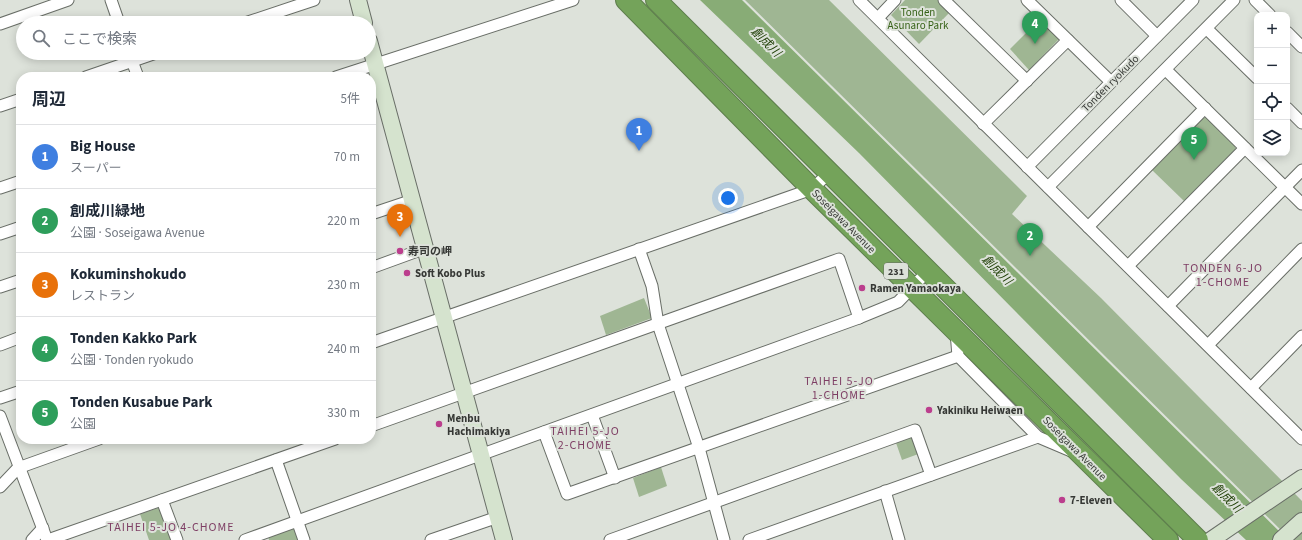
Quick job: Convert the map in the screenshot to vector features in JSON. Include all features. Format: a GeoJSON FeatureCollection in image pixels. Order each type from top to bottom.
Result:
{"type":"FeatureCollection","features":[{"type":"Feature","properties":{"kind":"highway","name":"Soseigawa Avenue"},"geometry":{"type":"LineString","coordinates":[[626,0],[812,189],[1168,540]]}},
{"type":"Feature","properties":{"kind":"highway","name":"Soseigawa Avenue"},"geometry":{"type":"LineString","coordinates":[[656,0],[1198,540]]}},
{"type":"Feature","properties":{"kind":"street"},"geometry":{"type":"LineString","coordinates":[[23,16],[68,0]]}},
{"type":"Feature","properties":{"kind":"street"},"geometry":{"type":"LineString","coordinates":[[111,0],[117,16]]}},
{"type":"Feature","properties":{"kind":"street"},"geometry":{"type":"LineString","coordinates":[[267,16],[314,0]]}},
{"type":"Feature","properties":{"kind":"street"},"geometry":{"type":"LineString","coordinates":[[358,0],[362,16]]}},
{"type":"Feature","properties":{"kind":"street"},"geometry":{"type":"LineString","coordinates":[[351,72],[573,0]]}},
{"type":"Feature","properties":{"kind":"street"},"geometry":{"type":"LineString","coordinates":[[859,0],[1302,439]]}},
{"type":"Feature","properties":{"kind":"street"},"geometry":{"type":"LineString","coordinates":[[878,18],[895,0]]}},
{"type":"Feature","properties":{"kind":"street"},"geometry":{"type":"LineString","coordinates":[[944,0],[1027,80]]}},
{"type":"Feature","properties":{"kind":"street"},"geometry":{"type":"LineString","coordinates":[[1027,0],[1112,82]]}},
{"type":"Feature","properties":{"kind":"street"},"geometry":{"type":"LineString","coordinates":[[1121,0],[1157,36]]}},
{"type":"Feature","properties":{"kind":"street","name":"Tonden ryokudo"},"geometry":{"type":"LineString","coordinates":[[1027,167],[1192,0]]}},
{"type":"Feature","properties":{"kind":"street"},"geometry":{"type":"LineString","coordinates":[[1048,187],[1234,0]]}},
{"type":"Feature","properties":{"kind":"street"},"geometry":{"type":"LineString","coordinates":[[1255,0],[1267,12]]}},
{"type":"Feature","properties":{"kind":"street"},"geometry":{"type":"LineString","coordinates":[[0,24],[16,18]]}},
{"type":"Feature","properties":{"kind":"street"},"geometry":{"type":"LineString","coordinates":[[1207,28],[1254,75]]}},
{"type":"Feature","properties":{"kind":"street"},"geometry":{"type":"LineString","coordinates":[[1290,35],[1302,47]]}},
{"type":"Feature","properties":{"kind":"street"},"geometry":{"type":"LineString","coordinates":[[983,124],[1068,40]]}},
{"type":"Feature","properties":{"kind":"street"},"geometry":{"type":"LineString","coordinates":[[97,72],[124,60]]}},
{"type":"Feature","properties":{"kind":"street"},"geometry":{"type":"LineString","coordinates":[[132,60],[136,72]]}},
{"type":"Feature","properties":{"kind":"street"},"geometry":{"type":"LineString","coordinates":[[375,60],[504,540]]}},
{"type":"Feature","properties":{"kind":"street"},"geometry":{"type":"LineString","coordinates":[[1166,70],[1302,204]]}},
{"type":"Feature","properties":{"kind":"street"},"geometry":{"type":"LineString","coordinates":[[0,106],[16,101]]}},
{"type":"Feature","properties":{"kind":"street"},"geometry":{"type":"LineString","coordinates":[[1088,227],[1205,108]]}},
{"type":"Feature","properties":{"kind":"street"},"geometry":{"type":"LineString","coordinates":[[1290,111],[1302,122]]}},
{"type":"Feature","properties":{"kind":"street"},"geometry":{"type":"LineString","coordinates":[[1128,266],[1245,148]]}},
{"type":"Feature","properties":{"kind":"street"},"geometry":{"type":"LineString","coordinates":[[1168,306],[1302,170]]}},
{"type":"Feature","properties":{"kind":"street"},"geometry":{"type":"LineString","coordinates":[[376,341],[812,189],[829,173]]}},
{"type":"Feature","properties":{"kind":"street"},"geometry":{"type":"LineString","coordinates":[[0,188],[16,183]]}},
{"type":"Feature","properties":{"kind":"street"},"geometry":{"type":"LineString","coordinates":[[376,212],[413,200]]}},
{"type":"Feature","properties":{"kind":"street"},"geometry":{"type":"LineString","coordinates":[[0,234],[16,229]]}},
{"type":"Feature","properties":{"kind":"street"},"geometry":{"type":"LineString","coordinates":[[376,266],[426,248]]}},
{"type":"Feature","properties":{"kind":"street"},"geometry":{"type":"LineString","coordinates":[[639,249],[652,286],[658,324],[699,448],[724,540]]}},
{"type":"Feature","properties":{"kind":"street"},"geometry":{"type":"LineString","coordinates":[[1208,345],[1302,249]]}},
{"type":"Feature","properties":{"kind":"street"},"geometry":{"type":"LineString","coordinates":[[376,424],[839,259],[859,318]]}},
{"type":"Feature","properties":{"kind":"street"},"geometry":{"type":"LineString","coordinates":[[245,540],[859,318],[898,302],[928,271]]}},
{"type":"Feature","properties":{"kind":"street"},"geometry":{"type":"LineString","coordinates":[[0,287],[16,282]]}},
{"type":"Feature","properties":{"kind":"street"},"geometry":{"type":"LineString","coordinates":[[956,331],[958,356],[1038,436],[1082,456]]}},
{"type":"Feature","properties":{"kind":"street"},"geometry":{"type":"LineString","coordinates":[[1251,388],[1302,336]]}},
{"type":"Feature","properties":{"kind":"street"},"geometry":{"type":"LineString","coordinates":[[0,345],[16,339]]}},
{"type":"Feature","properties":{"kind":"street"},"geometry":{"type":"LineString","coordinates":[[544,432],[567,494],[958,356]]}},
{"type":"Feature","properties":{"kind":"street"},"geometry":{"type":"LineString","coordinates":[[0,398],[16,392]]}},
{"type":"Feature","properties":{"kind":"street"},"geometry":{"type":"LineString","coordinates":[[592,415],[614,478]]}},
{"type":"Feature","properties":{"kind":"street"},"geometry":{"type":"LineString","coordinates":[[0,416],[18,468],[47,540],[322,444]]}},
{"type":"Feature","properties":{"kind":"street"},"geometry":{"type":"LineString","coordinates":[[610,540],[915,430],[931,475]]}},
{"type":"Feature","properties":{"kind":"street"},"geometry":{"type":"LineString","coordinates":[[749,540],[1038,436]]}},
{"type":"Feature","properties":{"kind":"street"},"geometry":{"type":"LineString","coordinates":[[0,487],[18,468],[85,444]]}},
{"type":"Feature","properties":{"kind":"street"},"geometry":{"type":"LineString","coordinates":[[276,460],[304,540]]}},
{"type":"Feature","properties":{"kind":"street"},"geometry":{"type":"LineString","coordinates":[[1212,540],[1302,478]]}},
{"type":"Feature","properties":{"kind":"street"},"geometry":{"type":"LineString","coordinates":[[885,491],[899,540]]}},
{"type":"Feature","properties":{"kind":"street"},"geometry":{"type":"LineString","coordinates":[[162,500],[177,540]]}},
{"type":"Feature","properties":{"kind":"street"},"geometry":{"type":"LineString","coordinates":[[431,540],[498,516]]}},
{"type":"Feature","properties":{"kind":"street"},"geometry":{"type":"LineString","coordinates":[[1281,540],[1297,525]]}},
{"type":"Feature","properties":{"kind":"street"},"geometry":{"type":"LineString","coordinates":[[32,540],[43,528]]}},
{"type":"Feature","properties":{"kind":"green space"},"geometry":{"type":"Polygon","coordinates":[[[745,0],[829,0],[1027,196],[1012,214],[1101,298],[1302,501],[1302,540],[1291,540],[745,0]]]}},
{"type":"Feature","properties":{"kind":"green space","name":"Tonden Asunaro Park"},"geometry":{"type":"Polygon","coordinates":[[[905,0],[938,0],[950,12],[919,44],[891,15],[905,0]]]}},
{"type":"Feature","properties":{"kind":"green space"},"geometry":{"type":"Polygon","coordinates":[[[1041,18],[1060,38],[1029,70],[1010,49],[1041,18]]]}},
{"type":"Feature","properties":{"kind":"green space"},"geometry":{"type":"Polygon","coordinates":[[[1203,118],[1209,118],[1235,146],[1236,150],[1184,201],[1152,170],[1203,118]]]}},
{"type":"Feature","properties":{"kind":"green space"},"geometry":{"type":"Polygon","coordinates":[[[644,298],[652,318],[606,335],[600,316],[644,298]]]}},
{"type":"Feature","properties":{"kind":"green space"},"geometry":{"type":"Polygon","coordinates":[[[913,434],[921,453],[902,460],[895,440],[913,434]]]}},
{"type":"Feature","properties":{"kind":"green space"},"geometry":{"type":"Polygon","coordinates":[[[661,467],[667,486],[639,497],[633,478],[661,467]]]}},
{"type":"Feature","properties":{"kind":"green space"},"geometry":{"type":"Polygon","coordinates":[[[161,507],[172,540],[149,540],[140,514],[161,507]]]}},
{"type":"Feature","properties":{"kind":"green space"},"geometry":{"type":"Polygon","coordinates":[[[298,521],[304,540],[269,540],[267,532],[298,521]]]}},
{"type":"Feature","properties":{"kind":"water","name":"創成川"},"geometry":{"type":"Polygon","coordinates":[[[700,0],[742,0],[1288,540],[1246,540],[1181,479],[859,153],[700,0]]]}},
{"type":"Feature","properties":{"kind":"place","name":"Tonden Kakko Park"},"geometry":{"type":"Point","coordinates":[1035,44]}},
{"type":"Feature","properties":{"kind":"place","name":"Big House"},"geometry":{"type":"Point","coordinates":[639,151]}},
{"type":"Feature","properties":{"kind":"place","name":"Tonden Kusabue Park"},"geometry":{"type":"Point","coordinates":[1194,160]}},
{"type":"Feature","properties":{"kind":"place","name":"Kokuminshokudo"},"geometry":{"type":"Point","coordinates":[400,237]}},
{"type":"Feature","properties":{"kind":"place","name":"寿司の岬"},"geometry":{"type":"Point","coordinates":[400,251]}},
{"type":"Feature","properties":{"kind":"place","name":"創成川緑地"},"geometry":{"type":"Point","coordinates":[1030,256]}},
{"type":"Feature","properties":{"kind":"place","name":"Soft Kobo Plus"},"geometry":{"type":"Point","coordinates":[407,273]}},
{"type":"Feature","properties":{"kind":"place","name":"Ramen Yamaokaya"},"geometry":{"type":"Point","coordinates":[862,288]}},
{"type":"Feature","properties":{"kind":"place","name":"Yakiniku Heiwaen"},"geometry":{"type":"Point","coordinates":[929,410]}},
{"type":"Feature","properties":{"kind":"place","name":"Menbu Hachimakiya"},"geometry":{"type":"Point","coordinates":[439,424]}},
{"type":"Feature","properties":{"kind":"place","name":"7-Eleven"},"geometry":{"type":"Point","coordinates":[1062,500]}},
{"type":"Feature","properties":{"kind":"district","name":"TONDEN 6-JO 1-CHOME"},"geometry":{"type":"Point","coordinates":[1223,275]}},
{"type":"Feature","properties":{"kind":"district","name":"TAIHEI 5-JO 1-CHOME"},"geometry":{"type":"Point","coordinates":[839,388]}},
{"type":"Feature","properties":{"kind":"district","name":"TAIHEI 5-JO 2-CHOME"},"geometry":{"type":"Point","coordinates":[585,438]}},
{"type":"Feature","properties":{"kind":"district","name":"TAIHEI 5-JO 4-CHOME"},"geometry":{"type":"Point","coordinates":[171,527]}}]}
